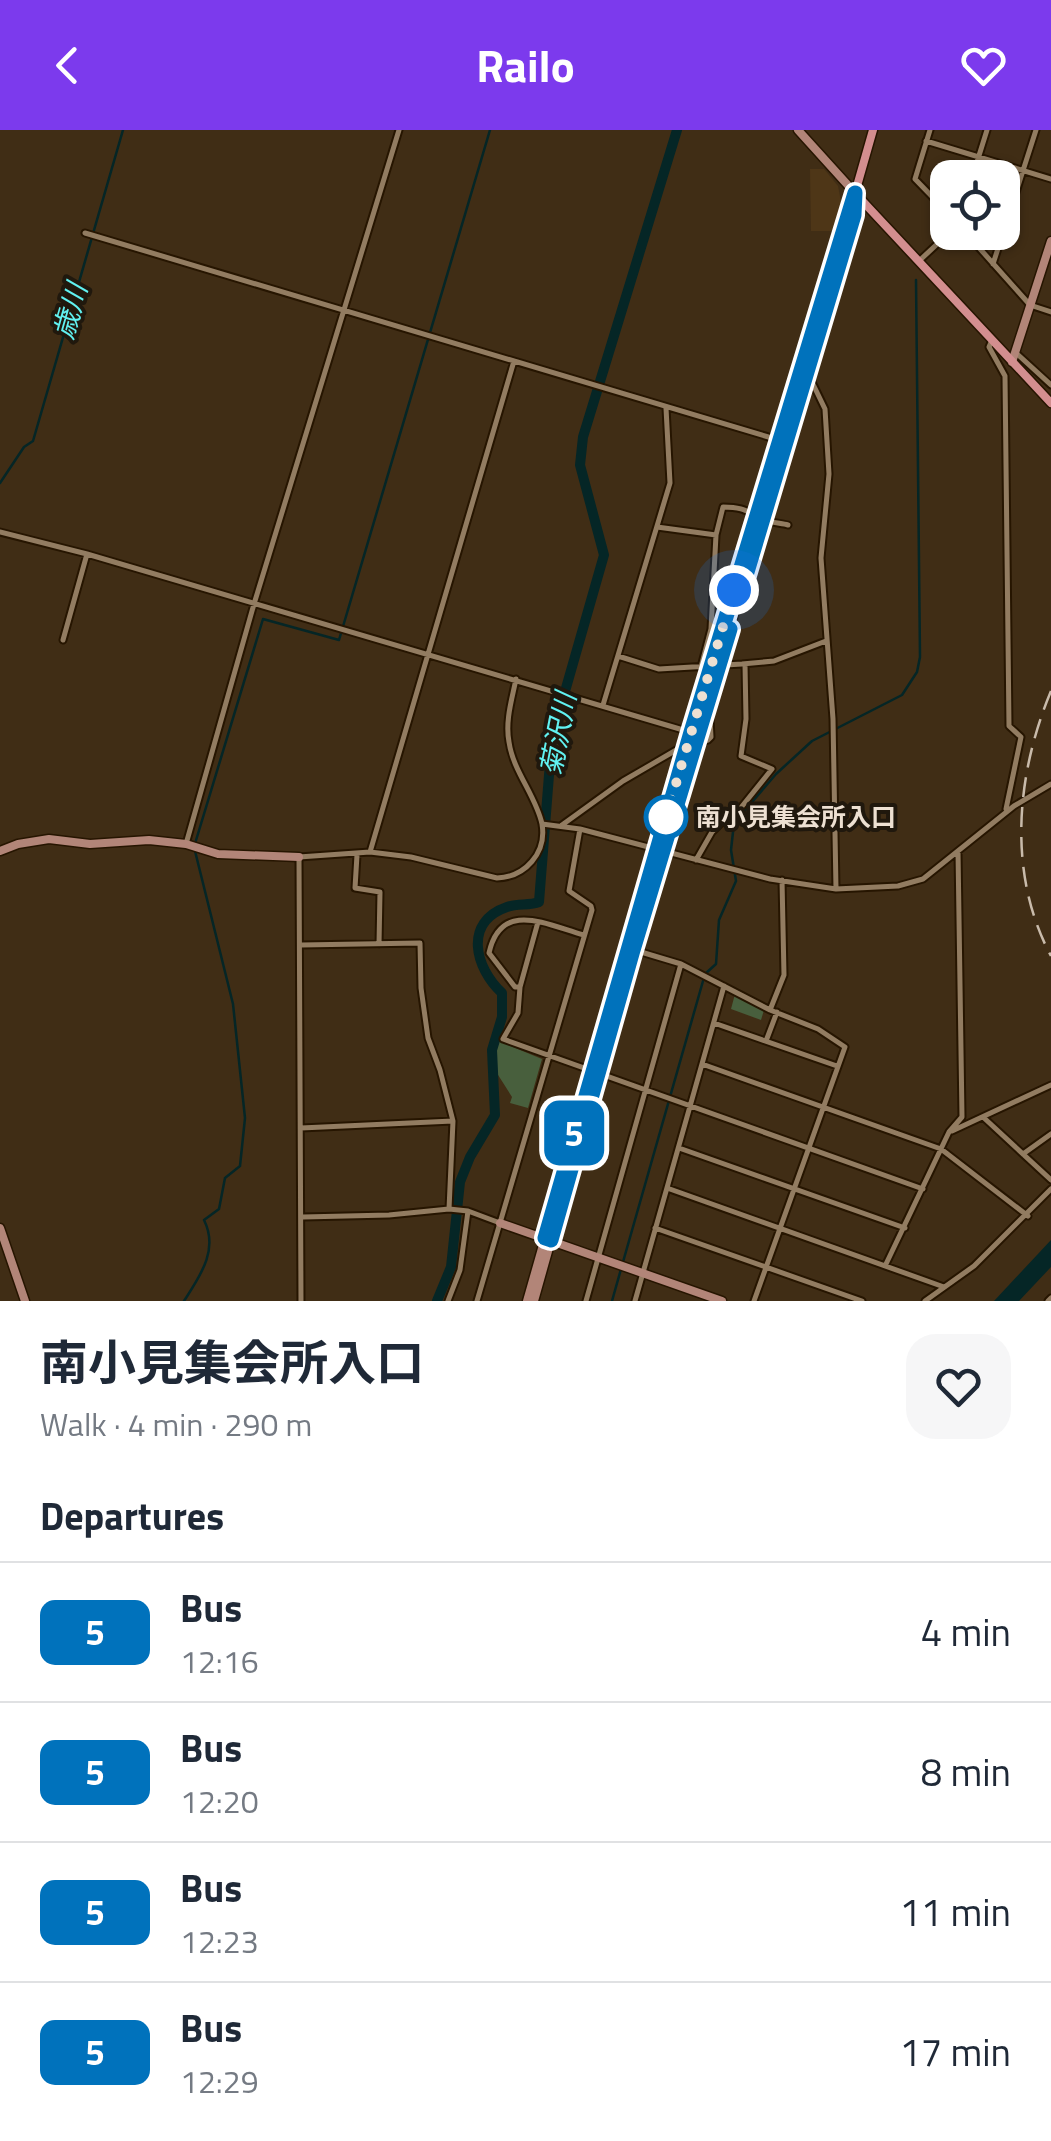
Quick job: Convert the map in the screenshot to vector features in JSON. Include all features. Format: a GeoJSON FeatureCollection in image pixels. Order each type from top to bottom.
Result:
{"type":"FeatureCollection","features":[{"type":"Feature","properties":{"kind":"main road"},"geometry":{"type":"LineString","coordinates":[[798,130],[992,340],[1014,357],[1051,403]]}},
{"type":"Feature","properties":{"kind":"main road"},"geometry":{"type":"LineString","coordinates":[[530,1301],[694,734],[710,666],[854,215],[855,193],[873,130]]}},
{"type":"Feature","properties":{"kind":"main road"},"geometry":{"type":"LineString","coordinates":[[1014,357],[1051,241]]}},
{"type":"Feature","properties":{"kind":"main road"},"geometry":{"type":"LineString","coordinates":[[0,851],[50,839],[90,844],[149,840],[186,844],[218,854],[299,856]]}},
{"type":"Feature","properties":{"kind":"main road"},"geometry":{"type":"LineString","coordinates":[[500,1223],[722,1301]]}},
{"type":"Feature","properties":{"kind":"main road"},"geometry":{"type":"LineString","coordinates":[[0,1228],[24,1301]]}},
{"type":"Feature","properties":{"kind":"street"},"geometry":{"type":"LineString","coordinates":[[186,844],[254,604],[398,130]]}},
{"type":"Feature","properties":{"kind":"street"},"geometry":{"type":"LineString","coordinates":[[930,130],[916,178],[930,193]]}},
{"type":"Feature","properties":{"kind":"street"},"geometry":{"type":"LineString","coordinates":[[977,160],[986,130]]}},
{"type":"Feature","properties":{"kind":"street"},"geometry":{"type":"LineString","coordinates":[[993,264],[1036,130]]}},
{"type":"Feature","properties":{"kind":"street"},"geometry":{"type":"LineString","coordinates":[[926,141],[1051,180]]}},
{"type":"Feature","properties":{"kind":"street"},"geometry":{"type":"LineString","coordinates":[[85,233],[782,441]]}},
{"type":"Feature","properties":{"kind":"street"},"geometry":{"type":"LineString","coordinates":[[918,262],[931,250]]}},
{"type":"Feature","properties":{"kind":"street"},"geometry":{"type":"LineString","coordinates":[[981,250],[1030,305],[1051,312]]}},
{"type":"Feature","properties":{"kind":"street"},"geometry":{"type":"LineString","coordinates":[[992,340],[989,347],[1005,376],[1009,726],[1021,736],[1006,813]]}},
{"type":"Feature","properties":{"kind":"street"},"geometry":{"type":"LineString","coordinates":[[1014,357],[1051,384]]}},
{"type":"Feature","properties":{"kind":"street"},"geometry":{"type":"LineString","coordinates":[[370,852],[514,360]]}},
{"type":"Feature","properties":{"kind":"street"},"geometry":{"type":"LineString","coordinates":[[802,376],[810,378],[824,409],[827,437],[829,474],[820,558],[833,719],[836,889]]}},
{"type":"Feature","properties":{"kind":"street"},"geometry":{"type":"LineString","coordinates":[[602,706],[670,483],[666,408]]}},
{"type":"Feature","properties":{"kind":"street"},"geometry":{"type":"LineString","coordinates":[[710,666],[716,535],[723,507],[739,507],[788,526]]}},
{"type":"Feature","properties":{"kind":"street"},"geometry":{"type":"LineString","coordinates":[[657,528],[716,535]]}},
{"type":"Feature","properties":{"kind":"street"},"geometry":{"type":"LineString","coordinates":[[0,532],[516,678],[694,734]]}},
{"type":"Feature","properties":{"kind":"street"},"geometry":{"type":"LineString","coordinates":[[63,640],[87,554]]}},
{"type":"Feature","properties":{"kind":"street"},"geometry":{"type":"LineString","coordinates":[[618,656],[659,669],[744,664],[774,660],[826,641]]}},
{"type":"Feature","properties":{"kind":"street"},"geometry":{"type":"LineString","coordinates":[[696,860],[712,832],[739,810],[772,769],[741,756],[746,719],[744,664]]}},
{"type":"Feature","properties":{"kind":"street"},"geometry":{"type":"LineString","coordinates":[[302,1301],[299,856],[370,852],[508,877],[520,872],[533,860],[541,843],[542,824],[509,744],[508,717],[516,678]]}},
{"type":"Feature","properties":{"kind":"street"},"geometry":{"type":"LineString","coordinates":[[560,826],[606,791],[678,750],[711,737],[710,718]]}},
{"type":"Feature","properties":{"kind":"street"},"geometry":{"type":"LineString","coordinates":[[542,824],[580,829],[733,871],[836,889],[914,883],[1051,784]]}},
{"type":"Feature","properties":{"kind":"street"},"geometry":{"type":"LineString","coordinates":[[477,1301],[592,908],[569,891],[580,829]]}},
{"type":"Feature","properties":{"kind":"street"},"geometry":{"type":"LineString","coordinates":[[886,1264],[950,1132],[962,1117],[958,851]]}},
{"type":"Feature","properties":{"kind":"street"},"geometry":{"type":"LineString","coordinates":[[357,854],[355,888],[380,892],[379,944]]}},
{"type":"Feature","properties":{"kind":"street"},"geometry":{"type":"LineString","coordinates":[[766,1041],[784,975],[782,880]]}},
{"type":"Feature","properties":{"kind":"street"},"geometry":{"type":"LineString","coordinates":[[520,987],[508,980],[489,953],[492,940],[504,925],[516,918],[584,935]]}},
{"type":"Feature","properties":{"kind":"street"},"geometry":{"type":"LineString","coordinates":[[538,922],[520,987],[518,1014],[504,1038],[923,1189]]}},
{"type":"Feature","properties":{"kind":"street"},"geometry":{"type":"LineString","coordinates":[[301,945],[420,942],[428,1038],[452,1121],[449,1209]]}},
{"type":"Feature","properties":{"kind":"street"},"geometry":{"type":"LineString","coordinates":[[630,949],[681,964],[773,1011],[818,1029],[845,1047],[754,1301]]}},
{"type":"Feature","properties":{"kind":"street"},"geometry":{"type":"LineString","coordinates":[[586,1301],[681,964]]}},
{"type":"Feature","properties":{"kind":"street"},"geometry":{"type":"LineString","coordinates":[[635,1301],[724,986]]}},
{"type":"Feature","properties":{"kind":"street"},"geometry":{"type":"LineString","coordinates":[[714,1023],[837,1066]]}},
{"type":"Feature","properties":{"kind":"street"},"geometry":{"type":"LineString","coordinates":[[702,1064],[942,1149],[1028,1216]]}},
{"type":"Feature","properties":{"kind":"street"},"geometry":{"type":"LineString","coordinates":[[950,1132],[1051,1085]]}},
{"type":"Feature","properties":{"kind":"street"},"geometry":{"type":"LineString","coordinates":[[983,1116],[1051,1180]]}},
{"type":"Feature","properties":{"kind":"street"},"geometry":{"type":"LineString","coordinates":[[302,1128],[452,1121]]}},
{"type":"Feature","properties":{"kind":"street"},"geometry":{"type":"LineString","coordinates":[[1023,1154],[1051,1134]]}},
{"type":"Feature","properties":{"kind":"street"},"geometry":{"type":"LineString","coordinates":[[679,1148],[905,1228]]}},
{"type":"Feature","properties":{"kind":"street"},"geometry":{"type":"LineString","coordinates":[[667,1188],[944,1287]]}},
{"type":"Feature","properties":{"kind":"street"},"geometry":{"type":"LineString","coordinates":[[925,1301],[974,1266],[1051,1189]]}},
{"type":"Feature","properties":{"kind":"street"},"geometry":{"type":"LineString","coordinates":[[302,1217],[389,1216],[449,1209],[468,1211],[500,1223]]}},
{"type":"Feature","properties":{"kind":"street"},"geometry":{"type":"LineString","coordinates":[[448,1301],[460,1270],[468,1211]]}},
{"type":"Feature","properties":{"kind":"street"},"geometry":{"type":"LineString","coordinates":[[655,1228],[862,1301]]}},
{"type":"Feature","properties":{"kind":"shaded area"},"geometry":{"type":"Polygon","coordinates":[[[810,169],[824,169],[838,186],[841,202],[833,231],[811,231],[810,169]]]}},
{"type":"Feature","properties":{"kind":"green space"},"geometry":{"type":"Polygon","coordinates":[[[735,994],[764,1010],[761,1020],[731,1009],[735,994]]]}},
{"type":"Feature","properties":{"kind":"green space"},"geometry":{"type":"Polygon","coordinates":[[[496,1040],[542,1059],[528,1108],[510,1103],[512,1097],[493,1067],[496,1040]]]}},
{"type":"Feature","properties":{"kind":"water"},"geometry":{"type":"Polygon","coordinates":[[[1051,1240],[1051,1267],[1019,1301],[994,1301],[1051,1240]]]}},
{"type":"Feature","properties":{"kind":"waterway","name":"歳川"},"geometry":{"type":"LineString","coordinates":[[0,483],[24,447],[33,441],[123,130]]}},
{"type":"Feature","properties":{"kind":"waterway"},"geometry":{"type":"LineString","coordinates":[[184,1301],[208,1252],[204,1220],[219,1209],[225,1178],[240,1166],[245,1118],[233,1004],[194,847],[263,619],[339,640],[490,130]]}},
{"type":"Feature","properties":{"kind":"waterway","name":"菊沢川"},"geometry":{"type":"LineString","coordinates":[[437,1301],[451,1267],[460,1182],[495,1115],[492,1050],[502,1017],[502,993],[480,959],[479,934],[493,914],[511,906],[539,902],[552,737],[604,555],[580,465],[583,437],[677,130]]}},
{"type":"Feature","properties":{"kind":"waterway"},"geometry":{"type":"LineString","coordinates":[[623,1262],[705,974],[716,964],[719,920],[736,881],[731,850],[734,823],[776,774],[812,741],[902,695],[917,672],[920,657],[916,280]]}},
{"type":"Feature","properties":{"kind":"waterway"},"geometry":{"type":"LineString","coordinates":[[612,1301],[621,1269]]}},
{"type":"Feature","properties":{"kind":"railway"},"geometry":{"type":"LineString","coordinates":[[1051,691],[1030,756],[1021,824],[1028,892],[1051,956]]}},
{"type":"Feature","properties":{"kind":"bus line","name":"5"},"geometry":{"type":"LineString","coordinates":[[730,629],[551,1240],[545,1238],[637,915],[855,193],[854,215],[741,592]]}},
{"type":"Feature","properties":{"kind":"place","name":"南小見集会所入口"},"geometry":{"type":"Point","coordinates":[666,817]}},
{"type":"Feature","properties":{"kind":"route"},"geometry":{"type":"LineString","coordinates":[[666,817],[734,590]]}}]}
